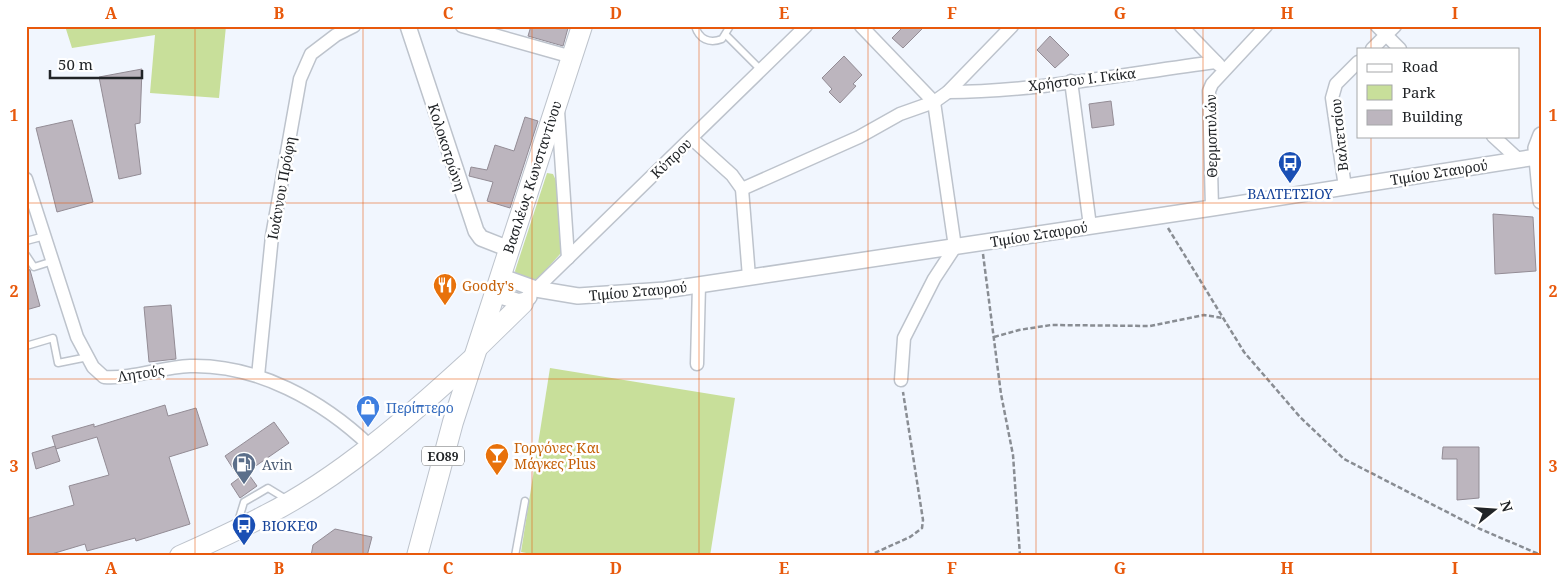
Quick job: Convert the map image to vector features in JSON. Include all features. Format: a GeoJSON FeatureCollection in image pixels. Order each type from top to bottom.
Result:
{"type":"FeatureCollection","features":[{"type":"Feature","properties":{"kind":"main road","name":"Βασιλέως Κωνσταντίνου"},"geometry":{"type":"LineString","coordinates":[[475,353],[582,26]]}},
{"type":"Feature","properties":{"kind":"main road"},"geometry":{"type":"LineString","coordinates":[[180,556],[267,515],[326,478],[370,446],[423,403],[530,296]]}},
{"type":"Feature","properties":{"kind":"main road","name":"ΕΟ89"},"geometry":{"type":"LineString","coordinates":[[417,556],[453,422],[475,353]]}},
{"type":"Feature","properties":{"kind":"main road"},"geometry":{"type":"LineString","coordinates":[[208,556],[242,538],[267,515]]}},
{"type":"Feature","properties":{"kind":"street","name":"Ιωάννου Πρόφη"},"geometry":{"type":"LineString","coordinates":[[258,376],[272,236],[300,79],[311,54],[336,35],[354,26]]}},
{"type":"Feature","properties":{"kind":"street","name":"Κολοκοτρώνη"},"geometry":{"type":"LineString","coordinates":[[408,26],[476,231],[481,238],[509,249]]}},
{"type":"Feature","properties":{"kind":"street"},"geometry":{"type":"LineString","coordinates":[[462,26],[572,57]]}},
{"type":"Feature","properties":{"kind":"street","name":"Κύπρου"},"geometry":{"type":"LineString","coordinates":[[530,296],[806,26]]}},
{"type":"Feature","properties":{"kind":"street"},"geometry":{"type":"LineString","coordinates":[[861,26],[934,102],[955,247],[934,279],[904,338],[900,380]]}},
{"type":"Feature","properties":{"kind":"street"},"geometry":{"type":"LineString","coordinates":[[742,189],[859,136],[900,114],[934,102],[948,92],[1012,26]]}},
{"type":"Feature","properties":{"kind":"street"},"geometry":{"type":"LineString","coordinates":[[1181,26],[1221,66]]}},
{"type":"Feature","properties":{"kind":"street","name":"Θερμοπυλών"},"geometry":{"type":"LineString","coordinates":[[1212,208],[1209,91],[1221,66],[1266,26]]}},
{"type":"Feature","properties":{"kind":"street"},"geometry":{"type":"LineString","coordinates":[[1373,48],[1386,29],[1399,48]]}},
{"type":"Feature","properties":{"kind":"street","name":"Βαλτετσίου"},"geometry":{"type":"LineString","coordinates":[[1345,187],[1332,98],[1336,84],[1357,63]]}},
{"type":"Feature","properties":{"kind":"street","name":"Χρήστου Ι. Γκίκα"},"geometry":{"type":"LineString","coordinates":[[948,92],[970,92],[1221,66]]}},
{"type":"Feature","properties":{"kind":"street"},"geometry":{"type":"LineString","coordinates":[[1072,81],[1090,226]]}},
{"type":"Feature","properties":{"kind":"street"},"geometry":{"type":"LineString","coordinates":[[554,110],[568,258]]}},
{"type":"Feature","properties":{"kind":"street"},"geometry":{"type":"LineString","coordinates":[[1541,134],[1536,144],[1541,201]]}},
{"type":"Feature","properties":{"kind":"street"},"geometry":{"type":"LineString","coordinates":[[691,138],[732,175],[742,189],[749,277]]}},
{"type":"Feature","properties":{"kind":"street"},"geometry":{"type":"LineString","coordinates":[[1496,138],[1518,159]]}},
{"type":"Feature","properties":{"kind":"street","name":"Τιμίου Σταυρού"},"geometry":{"type":"LineString","coordinates":[[497,285],[530,296],[578,296],[666,290],[1212,208],[1538,156]]}},
{"type":"Feature","properties":{"kind":"street","name":"Λητούς"},"geometry":{"type":"LineString","coordinates":[[27,180],[77,337],[88,357],[104,377],[117,378],[190,366],[224,368],[258,376],[319,406],[352,428],[370,446]]}},
{"type":"Feature","properties":{"kind":"street"},"geometry":{"type":"LineString","coordinates":[[697,364],[698,285]]}},
{"type":"Feature","properties":{"kind":"lane"},"geometry":{"type":"LineString","coordinates":[[695,26],[697,33],[706,40],[717,41],[726,35],[730,26]]}},
{"type":"Feature","properties":{"kind":"lane"},"geometry":{"type":"LineString","coordinates":[[726,35],[761,70]]}},
{"type":"Feature","properties":{"kind":"lane"},"geometry":{"type":"LineString","coordinates":[[26,241],[46,236]]}},
{"type":"Feature","properties":{"kind":"lane"},"geometry":{"type":"LineString","coordinates":[[26,255],[34,267],[54,261]]}},
{"type":"Feature","properties":{"kind":"lane"},"geometry":{"type":"LineString","coordinates":[[26,346],[53,338],[58,363],[88,357]]}},
{"type":"Feature","properties":{"kind":"lane"},"geometry":{"type":"LineString","coordinates":[[235,529],[244,502],[268,488],[289,501]]}},
{"type":"Feature","properties":{"kind":"lane"},"geometry":{"type":"LineString","coordinates":[[514,556],[525,501]]}},
{"type":"Feature","properties":{"kind":"path"},"geometry":{"type":"LineString","coordinates":[[1161,215],[1244,352],[1300,417],[1344,459],[1472,525],[1541,555]]}},
{"type":"Feature","properties":{"kind":"path"},"geometry":{"type":"LineString","coordinates":[[981,243],[1001,394],[1013,455],[1020,556]]}},
{"type":"Feature","properties":{"kind":"path"},"geometry":{"type":"LineString","coordinates":[[994,337],[1019,330],[1051,325],[1150,326],[1204,316],[1223,318]]}},
{"type":"Feature","properties":{"kind":"path"},"geometry":{"type":"LineString","coordinates":[[868,556],[910,537],[922,528],[923,520],[900,380]]}},
{"type":"Feature","properties":{"kind":"green space"},"geometry":{"type":"Polygon","coordinates":[[[65,26],[226,26],[219,98],[150,93],[155,35],[72,48],[65,26]]]}},
{"type":"Feature","properties":{"kind":"green space"},"geometry":{"type":"Polygon","coordinates":[[[547,173],[553,174],[558,185],[561,253],[535,282],[517,277],[515,271],[547,173]]]}},
{"type":"Feature","properties":{"kind":"green space"},"geometry":{"type":"Polygon","coordinates":[[[550,368],[735,398],[710,556],[543,556],[521,552],[550,368]]]}},
{"type":"Feature","properties":{"kind":"building"},"geometry":{"type":"Polygon","coordinates":[[[531,26],[568,28],[563,46],[528,36],[531,26]]]}},
{"type":"Feature","properties":{"kind":"building"},"geometry":{"type":"Polygon","coordinates":[[[904,26],[925,26],[903,48],[892,38],[904,26]]]}},
{"type":"Feature","properties":{"kind":"building"},"geometry":{"type":"Polygon","coordinates":[[[1050,36],[1069,55],[1055,68],[1037,50],[1050,36]]]}},
{"type":"Feature","properties":{"kind":"building"},"geometry":{"type":"Polygon","coordinates":[[[844,56],[862,75],[853,84],[856,86],[840,103],[829,92],[832,89],[822,78],[844,56]]]}},
{"type":"Feature","properties":{"kind":"building"},"geometry":{"type":"Polygon","coordinates":[[[142,69],[140,123],[135,124],[141,174],[119,179],[99,77],[142,69]]]}},
{"type":"Feature","properties":{"kind":"building"},"geometry":{"type":"Polygon","coordinates":[[[1111,101],[1114,125],[1092,128],[1089,104],[1111,101]]]}},
{"type":"Feature","properties":{"kind":"building"},"geometry":{"type":"Polygon","coordinates":[[[525,117],[538,121],[510,208],[487,201],[493,182],[469,176],[471,167],[487,170],[495,145],[514,151],[525,117]]]}},
{"type":"Feature","properties":{"kind":"building"},"geometry":{"type":"Polygon","coordinates":[[[72,120],[93,202],[57,212],[36,128],[72,120]]]}},
{"type":"Feature","properties":{"kind":"building"},"geometry":{"type":"Polygon","coordinates":[[[1493,214],[1533,217],[1536,271],[1495,274],[1493,214]]]}},
{"type":"Feature","properties":{"kind":"building"},"geometry":{"type":"Polygon","coordinates":[[[26,268],[30,270],[40,306],[26,310],[26,268]]]}},
{"type":"Feature","properties":{"kind":"building"},"geometry":{"type":"Polygon","coordinates":[[[171,305],[176,359],[149,362],[144,307],[171,305]]]}},
{"type":"Feature","properties":{"kind":"building"},"geometry":{"type":"Polygon","coordinates":[[[165,405],[168,416],[196,408],[208,445],[169,457],[190,524],[136,541],[135,538],[87,551],[85,544],[45,556],[26,556],[26,519],[74,505],[69,486],[109,475],[97,437],[56,449],[52,436],[94,424],[94,427],[165,405]]]}},
{"type":"Feature","properties":{"kind":"building"},"geometry":{"type":"Polygon","coordinates":[[[274,422],[289,443],[247,472],[257,486],[240,498],[231,484],[239,478],[225,456],[274,422]]]}},
{"type":"Feature","properties":{"kind":"building"},"geometry":{"type":"Polygon","coordinates":[[[55,446],[60,461],[36,469],[32,453],[55,446]]]}},
{"type":"Feature","properties":{"kind":"building"},"geometry":{"type":"Polygon","coordinates":[[[1443,447],[1479,447],[1479,498],[1457,500],[1457,459],[1442,459],[1443,447]]]}},
{"type":"Feature","properties":{"kind":"building"},"geometry":{"type":"Polygon","coordinates":[[[335,529],[372,537],[367,556],[311,556],[313,545],[335,529]]]}},
{"type":"Feature","properties":{"kind":"place","name":"ΒΑΛΤΕΤΣΙΟΥ"},"geometry":{"type":"Point","coordinates":[1290,184]}},
{"type":"Feature","properties":{"kind":"place","name":"Goody's"},"geometry":{"type":"Point","coordinates":[445,306]}},
{"type":"Feature","properties":{"kind":"place","name":"Περίπτερο"},"geometry":{"type":"Point","coordinates":[368,428]}},
{"type":"Feature","properties":{"kind":"place","name":"Γοργόνες Και Μάγκες Plus"},"geometry":{"type":"Point","coordinates":[497,476]}},
{"type":"Feature","properties":{"kind":"place","name":"Avin"},"geometry":{"type":"Point","coordinates":[244,485]}},
{"type":"Feature","properties":{"kind":"place","name":"ΒΙΟΚΕΦ"},"geometry":{"type":"Point","coordinates":[244,546]}}]}
